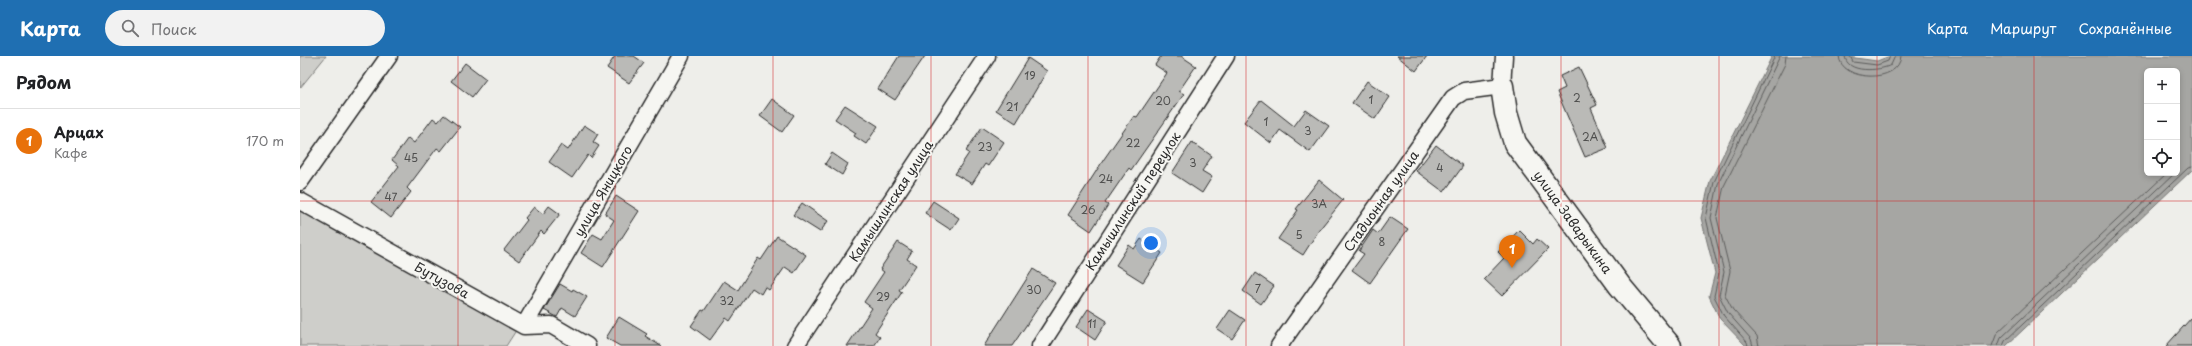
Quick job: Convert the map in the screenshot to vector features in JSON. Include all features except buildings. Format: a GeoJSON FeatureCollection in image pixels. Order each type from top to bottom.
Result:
{"type":"FeatureCollection","features":[{"type":"Feature","properties":{"kind":"street"},"geometry":{"type":"LineString","coordinates":[[300,182],[390,56]]}},
{"type":"Feature","properties":{"kind":"street","name":"улица Яницкого"},"geometry":{"type":"LineString","coordinates":[[524,326],[681,56]]}},
{"type":"Feature","properties":{"kind":"street","name":"Камышлинская улица"},"geometry":{"type":"LineString","coordinates":[[796,346],[987,56]]}},
{"type":"Feature","properties":{"kind":"street","name":"Камышлинский переулок"},"geometry":{"type":"LineString","coordinates":[[1040,346],[1226,56]]}},
{"type":"Feature","properties":{"kind":"street"},"geometry":{"type":"LineString","coordinates":[[1502,86],[1504,56]]}},
{"type":"Feature","properties":{"kind":"street","name":"Стадионная улица"},"geometry":{"type":"LineString","coordinates":[[1279,346],[1453,98],[1464,91],[1502,86]]}},
{"type":"Feature","properties":{"kind":"street","name":"улица Заварыкина"},"geometry":{"type":"LineString","coordinates":[[1502,86],[1506,113],[1515,143],[1620,286],[1670,346]]}},
{"type":"Feature","properties":{"kind":"street","name":"Бутузова"},"geometry":{"type":"LineString","coordinates":[[300,201],[524,326]]}},
{"type":"Feature","properties":{"kind":"street"},"geometry":{"type":"LineString","coordinates":[[524,326],[552,325],[587,346]]}},
{"type":"Feature","properties":{"kind":"shaded area"},"geometry":{"type":"Polygon","coordinates":[[[300,56],[326,56],[300,88],[300,56]]]}},
{"type":"Feature","properties":{"kind":"shaded area"},"geometry":{"type":"Polygon","coordinates":[[[300,210],[517,329],[506,346],[300,346],[300,210]]]}},
{"type":"Feature","properties":{"kind":"water"},"geometry":{"type":"Polygon","coordinates":[[[1772,56],[1841,56],[1877,61],[1890,56],[2192,56],[2192,170],[2006,346],[1746,346],[1720,319],[1709,296],[1715,273],[1701,218],[1710,181],[1772,56]]]}},
{"type":"Feature","properties":{"kind":"place","name":"Арцах"},"geometry":{"type":"Point","coordinates":[1512,268]}}]}
